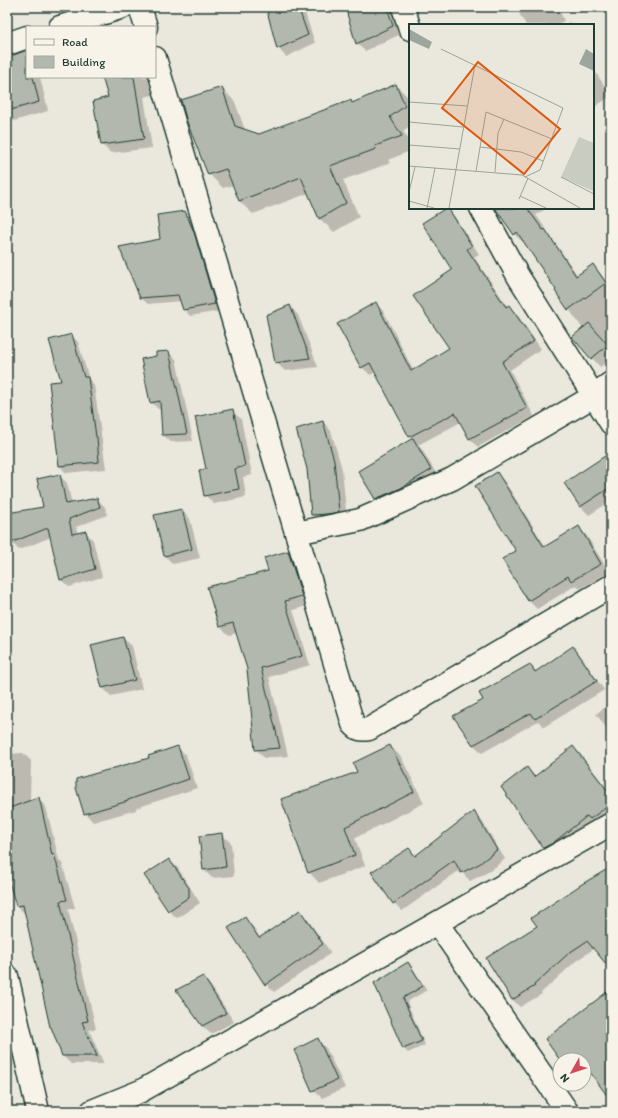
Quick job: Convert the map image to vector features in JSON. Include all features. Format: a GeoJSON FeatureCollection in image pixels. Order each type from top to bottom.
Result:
{"type":"FeatureCollection","features":[{"type":"Feature","properties":{"kind":"street"},"geometry":{"type":"LineString","coordinates":[[63,26],[123,7]]}},
{"type":"Feature","properties":{"kind":"street"},"geometry":{"type":"LineString","coordinates":[[140,7],[146,26]]}},
{"type":"Feature","properties":{"kind":"street"},"geometry":{"type":"LineString","coordinates":[[403,7],[409,26]]}},
{"type":"Feature","properties":{"kind":"street"},"geometry":{"type":"LineString","coordinates":[[7,44],[26,37]]}},
{"type":"Feature","properties":{"kind":"street"},"geometry":{"type":"LineString","coordinates":[[156,61],[353,724],[362,730],[369,729],[611,586]]}},
{"type":"Feature","properties":{"kind":"street"},"geometry":{"type":"LineString","coordinates":[[482,209],[518,276],[611,423]]}},
{"type":"Feature","properties":{"kind":"street"},"geometry":{"type":"LineString","coordinates":[[296,533],[360,520],[452,479],[593,395],[611,382]]}},
{"type":"Feature","properties":{"kind":"street"},"geometry":{"type":"LineString","coordinates":[[92,1111],[141,1092],[611,824]]}},
{"type":"Feature","properties":{"kind":"street"},"geometry":{"type":"LineString","coordinates":[[437,923],[567,1111]]}},
{"type":"Feature","properties":{"kind":"street"},"geometry":{"type":"LineString","coordinates":[[7,976],[38,1111]]}},
{"type":"Feature","properties":{"kind":"building"},"geometry":{"type":"Polygon","coordinates":[[[266,7],[298,7],[308,35],[277,49],[266,7]]]}},
{"type":"Feature","properties":{"kind":"building"},"geometry":{"type":"Polygon","coordinates":[[[345,7],[387,7],[393,26],[356,44],[345,7]]]}},
{"type":"Feature","properties":{"kind":"building"},"geometry":{"type":"Polygon","coordinates":[[[26,50],[26,78],[33,78],[39,102],[7,111],[7,56],[26,50]]]}},
{"type":"Feature","properties":{"kind":"building"},"geometry":{"type":"Polygon","coordinates":[[[102,78],[134,78],[144,139],[101,145],[93,101],[108,97],[102,78]]]}},
{"type":"Feature","properties":{"kind":"building"},"geometry":{"type":"Polygon","coordinates":[[[396,84],[405,106],[390,117],[402,136],[375,146],[376,149],[330,166],[346,203],[319,219],[301,177],[239,201],[226,169],[208,175],[187,122],[181,100],[222,87],[235,126],[259,134],[351,100],[352,103],[396,84]]]}},
{"type":"Feature","properties":{"kind":"building"},"geometry":{"type":"Polygon","coordinates":[[[444,209],[449,209],[472,246],[467,249],[506,307],[509,305],[534,341],[502,362],[527,408],[469,439],[455,413],[409,437],[370,363],[361,368],[337,324],[376,302],[411,371],[449,348],[413,296],[452,270],[422,223],[444,209]]]}},
{"type":"Feature","properties":{"kind":"building"},"geometry":{"type":"Polygon","coordinates":[[[496,209],[528,209],[543,230],[545,229],[576,276],[593,264],[606,283],[568,310],[517,232],[514,235],[496,209]]]}},
{"type":"Feature","properties":{"kind":"building"},"geometry":{"type":"Polygon","coordinates":[[[185,211],[194,232],[215,304],[183,310],[178,295],[140,298],[119,247],[160,239],[157,215],[185,211]]]}},
{"type":"Feature","properties":{"kind":"building"},"geometry":{"type":"Polygon","coordinates":[[[290,305],[310,358],[275,363],[266,315],[290,305]]]}},
{"type":"Feature","properties":{"kind":"building"},"geometry":{"type":"Polygon","coordinates":[[[589,323],[608,345],[591,359],[572,337],[589,323]]]}},
{"type":"Feature","properties":{"kind":"building"},"geometry":{"type":"Polygon","coordinates":[[[72,334],[84,377],[88,377],[97,437],[99,462],[59,466],[49,382],[61,381],[49,340],[72,334]]]}},
{"type":"Feature","properties":{"kind":"building"},"geometry":{"type":"Polygon","coordinates":[[[169,351],[187,434],[162,435],[160,401],[150,403],[141,359],[156,356],[156,352],[169,351]]]}},
{"type":"Feature","properties":{"kind":"building"},"geometry":{"type":"Polygon","coordinates":[[[233,409],[245,466],[235,469],[239,489],[204,496],[199,470],[206,469],[195,417],[233,409]]]}},
{"type":"Feature","properties":{"kind":"building"},"geometry":{"type":"Polygon","coordinates":[[[323,421],[334,460],[339,512],[311,515],[307,469],[296,429],[323,421]]]}},
{"type":"Feature","properties":{"kind":"building"},"geometry":{"type":"Polygon","coordinates":[[[413,438],[431,470],[401,488],[375,499],[358,471],[413,438]]]}},
{"type":"Feature","properties":{"kind":"building"},"geometry":{"type":"Polygon","coordinates":[[[611,452],[611,487],[580,507],[564,483],[611,452]]]}},
{"type":"Feature","properties":{"kind":"building"},"geometry":{"type":"Polygon","coordinates":[[[497,472],[544,547],[579,526],[601,564],[571,581],[568,576],[528,601],[502,559],[516,551],[475,486],[497,472]]]}},
{"type":"Feature","properties":{"kind":"building"},"geometry":{"type":"Polygon","coordinates":[[[60,474],[66,504],[97,498],[100,507],[69,519],[72,534],[86,531],[95,569],[60,580],[48,528],[10,543],[7,528],[7,513],[43,507],[37,479],[60,474]]]}},
{"type":"Feature","properties":{"kind":"building"},"geometry":{"type":"Polygon","coordinates":[[[182,509],[192,549],[164,556],[154,515],[182,509]]]}},
{"type":"Feature","properties":{"kind":"building"},"geometry":{"type":"Polygon","coordinates":[[[288,551],[302,596],[285,601],[302,656],[261,668],[280,748],[255,750],[247,669],[233,623],[219,627],[207,587],[268,571],[264,558],[288,551]]]}},
{"type":"Feature","properties":{"kind":"building"},"geometry":{"type":"Polygon","coordinates":[[[123,637],[135,680],[102,688],[91,645],[123,637]]]}},
{"type":"Feature","properties":{"kind":"building"},"geometry":{"type":"Polygon","coordinates":[[[573,646],[597,681],[535,719],[531,713],[473,745],[453,716],[483,700],[479,693],[530,664],[535,672],[573,646]]]}},
{"type":"Feature","properties":{"kind":"building"},"geometry":{"type":"Polygon","coordinates":[[[390,745],[414,792],[345,827],[355,855],[308,873],[281,799],[357,772],[353,763],[390,745]]]}},
{"type":"Feature","properties":{"kind":"building"},"geometry":{"type":"Polygon","coordinates":[[[178,746],[189,779],[128,801],[84,814],[76,788],[76,779],[149,758],[148,756],[178,746]]]}},
{"type":"Feature","properties":{"kind":"building"},"geometry":{"type":"Polygon","coordinates":[[[573,746],[611,795],[611,804],[590,819],[587,816],[553,843],[543,848],[501,787],[527,767],[534,777],[573,746]]]}},
{"type":"Feature","properties":{"kind":"building"},"geometry":{"type":"Polygon","coordinates":[[[39,797],[52,855],[54,854],[67,900],[60,901],[88,1021],[82,1022],[97,1056],[62,1056],[50,1027],[23,905],[16,906],[7,875],[7,809],[39,797]]]}},
{"type":"Feature","properties":{"kind":"building"},"geometry":{"type":"Polygon","coordinates":[[[474,811],[497,850],[479,864],[461,873],[454,860],[393,904],[371,872],[409,848],[415,856],[474,811]]]}},
{"type":"Feature","properties":{"kind":"building"},"geometry":{"type":"Polygon","coordinates":[[[222,833],[226,867],[203,870],[199,836],[222,833]]]}},
{"type":"Feature","properties":{"kind":"building"},"geometry":{"type":"Polygon","coordinates":[[[169,859],[189,888],[189,897],[168,911],[144,875],[169,859]]]}},
{"type":"Feature","properties":{"kind":"building"},"geometry":{"type":"Polygon","coordinates":[[[611,867],[611,970],[587,941],[569,953],[534,985],[535,986],[512,1000],[486,958],[537,926],[531,918],[582,884],[611,867]]]}},
{"type":"Feature","properties":{"kind":"building"},"geometry":{"type":"Polygon","coordinates":[[[300,910],[323,944],[265,985],[228,928],[245,917],[259,938],[300,910]]]}},
{"type":"Feature","properties":{"kind":"building"},"geometry":{"type":"Polygon","coordinates":[[[408,962],[423,986],[403,998],[422,1041],[403,1049],[374,983],[408,962]]]}},
{"type":"Feature","properties":{"kind":"building"},"geometry":{"type":"Polygon","coordinates":[[[203,976],[226,1013],[202,1026],[176,990],[203,976]]]}},
{"type":"Feature","properties":{"kind":"building"},"geometry":{"type":"Polygon","coordinates":[[[611,989],[611,1101],[592,1075],[592,1052],[554,1052],[545,1039],[611,989]]]}},
{"type":"Feature","properties":{"kind":"building"},"geometry":{"type":"Polygon","coordinates":[[[318,1038],[337,1080],[312,1091],[294,1050],[318,1038]]]}}]}
